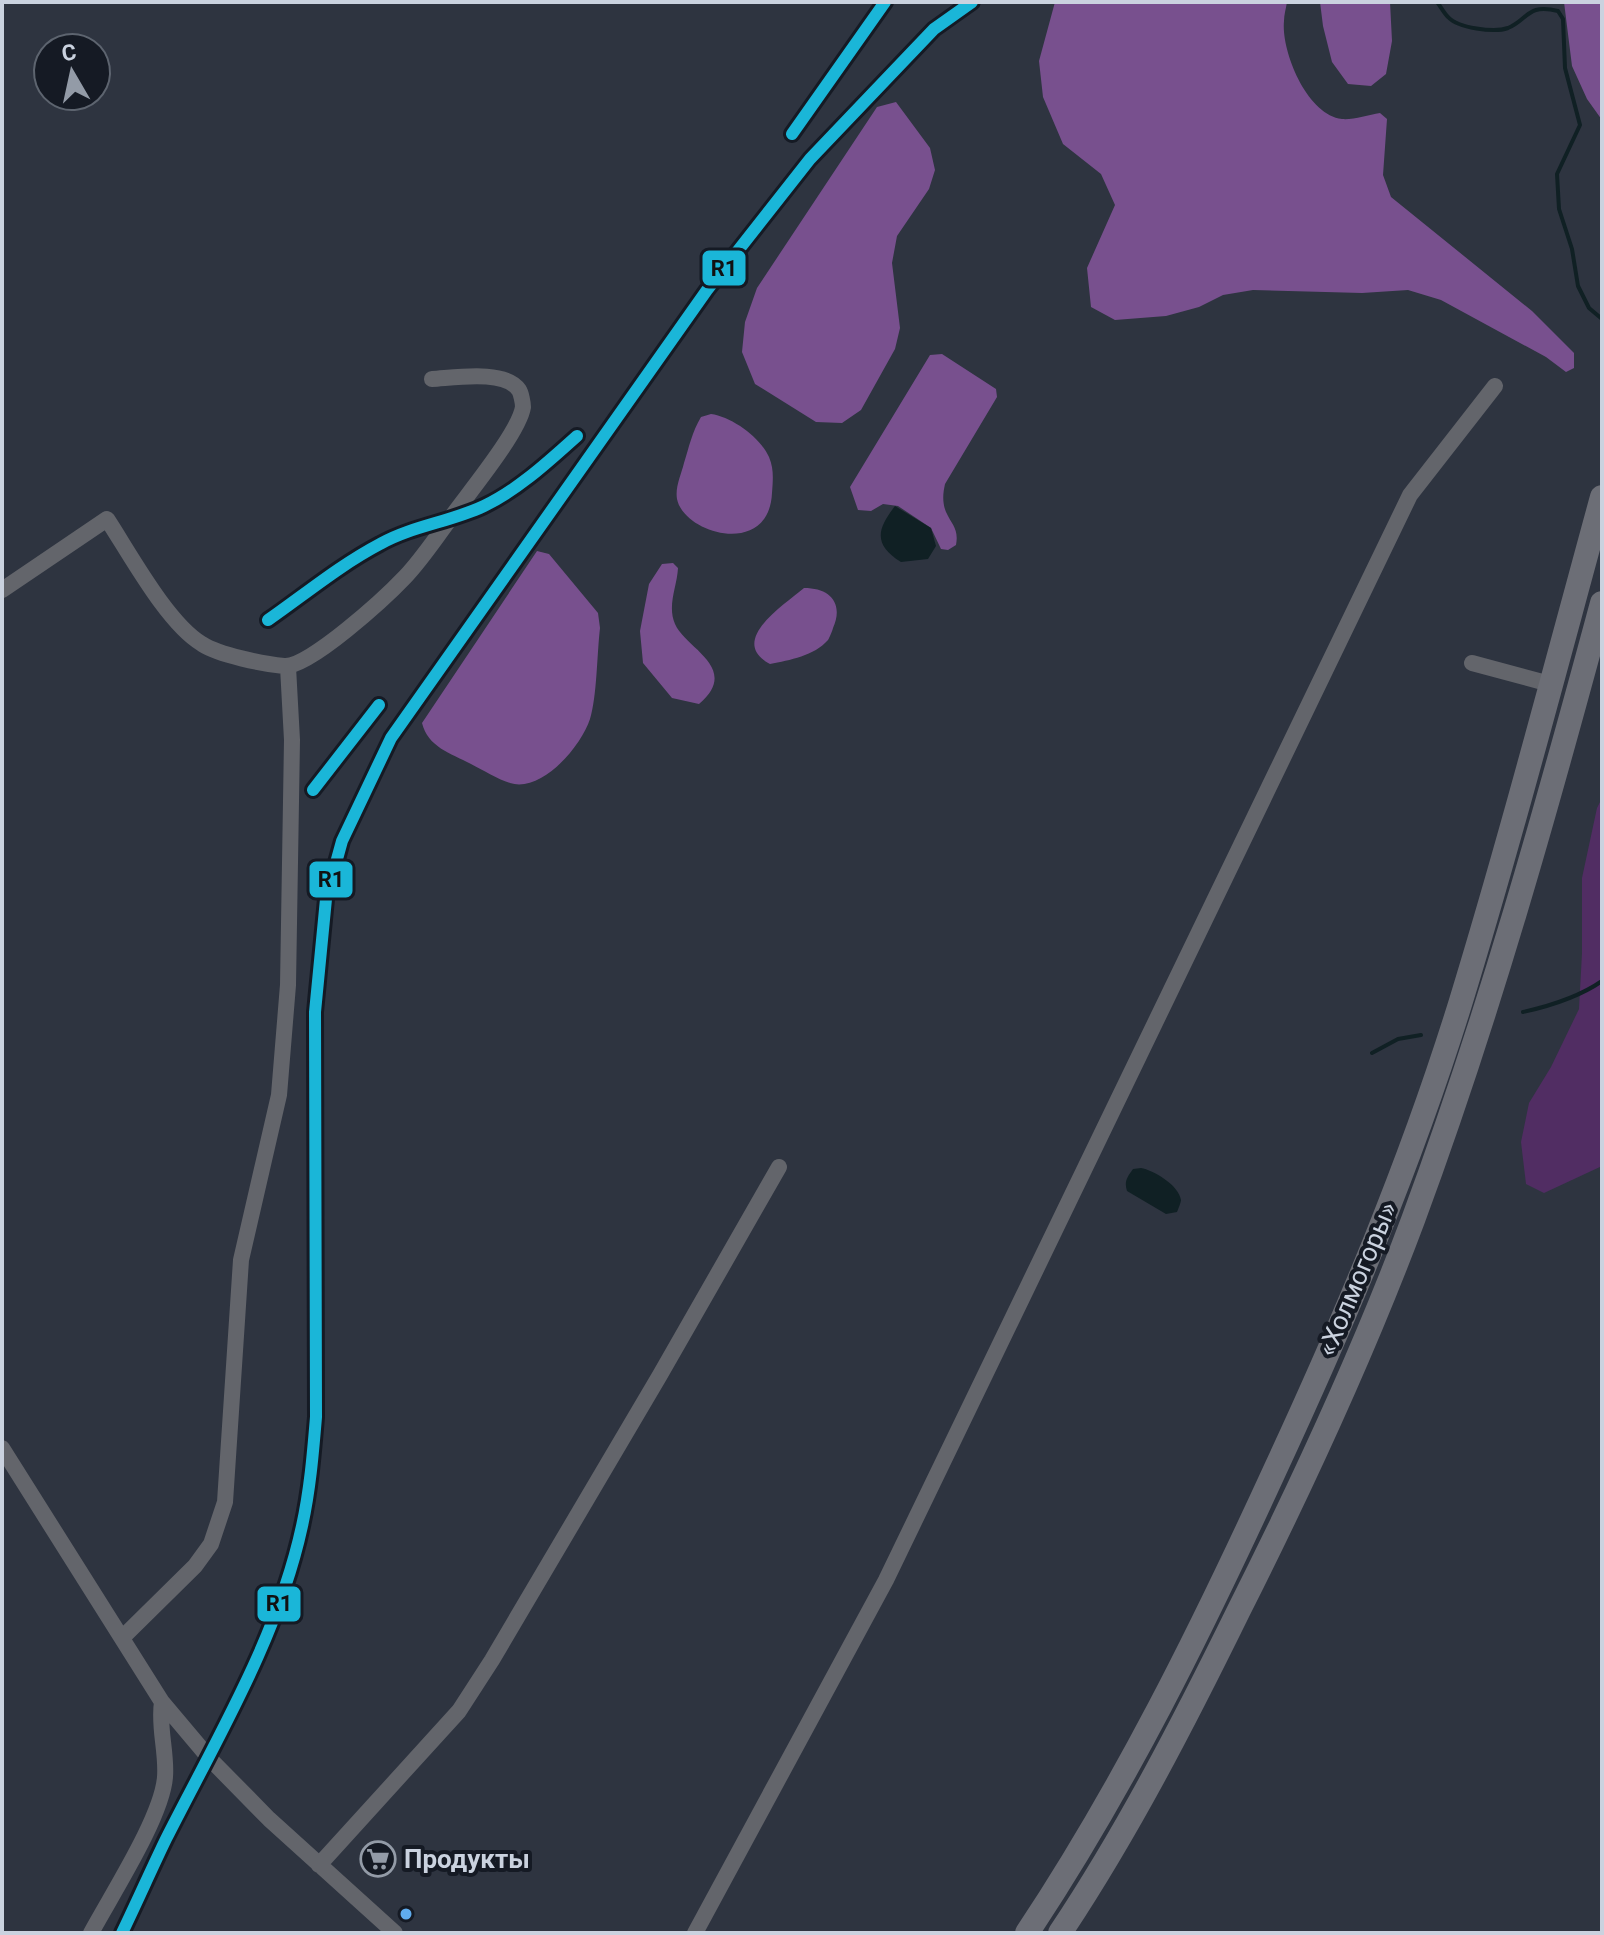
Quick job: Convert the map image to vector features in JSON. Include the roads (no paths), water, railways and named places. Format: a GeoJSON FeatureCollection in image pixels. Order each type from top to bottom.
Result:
{"type":"FeatureCollection","features":[{"type":"Feature","properties":{"kind":"highway","name":"«Холмогоры»"},"geometry":{"type":"LineString","coordinates":[[1027,1933],[1116,1790],[1176,1677],[1342,1323],[1397,1183],[1460,1002],[1602,497]]}},
{"type":"Feature","properties":{"kind":"highway","name":"«Холмогоры»"},"geometry":{"type":"LineString","coordinates":[[1060,1933],[1141,1800],[1262,1565],[1366,1334],[1412,1223],[1487,1007],[1517,910],[1602,603]]}},
{"type":"Feature","properties":{"kind":"street"},"geometry":{"type":"LineString","coordinates":[[2,590],[107,519],[164,604],[196,639],[218,650],[288,667],[342,634],[405,577],[477,484],[523,407],[520,391],[510,382],[489,376],[432,379]]}},
{"type":"Feature","properties":{"kind":"street"},"geometry":{"type":"LineString","coordinates":[[695,1933],[886,1580],[1410,495],[1495,386]]}},
{"type":"Feature","properties":{"kind":"street"},"geometry":{"type":"LineString","coordinates":[[1579,688],[1602,659]]}},
{"type":"Feature","properties":{"kind":"street"},"geometry":{"type":"LineString","coordinates":[[1472,663],[1550,684]]}},
{"type":"Feature","properties":{"kind":"street"},"geometry":{"type":"LineString","coordinates":[[122,1638],[195,1566],[211,1544],[225,1502],[241,1260],[279,1095],[288,985],[292,740],[288,667]]}},
{"type":"Feature","properties":{"kind":"street"},"geometry":{"type":"LineString","coordinates":[[319,1865],[459,1711],[660,1375],[779,1167]]}},
{"type":"Feature","properties":{"kind":"street"},"geometry":{"type":"LineString","coordinates":[[2,1448],[162,1702],[210,1759],[319,1865],[395,1933]]}},
{"type":"Feature","properties":{"kind":"street"},"geometry":{"type":"LineString","coordinates":[[91,1933],[162,1796],[165,1777],[160,1714],[162,1702]]}},
{"type":"Feature","properties":{"kind":"waterway"},"geometry":{"type":"LineString","coordinates":[[1437,2],[1453,21],[1476,28],[1508,28],[1540,9],[1558,11],[1563,19],[1565,68],[1580,125],[1557,174],[1559,209],[1572,249],[1578,286],[1589,308],[1602,319]]}},
{"type":"Feature","properties":{"kind":"waterway"},"geometry":{"type":"LineString","coordinates":[[1523,1012],[1564,1000],[1602,981]]}},
{"type":"Feature","properties":{"kind":"waterway"},"geometry":{"type":"LineString","coordinates":[[1372,1053],[1398,1039],[1421,1035]]}},
{"type":"Feature","properties":{"kind":"place","name":"Продукты"},"geometry":{"type":"Point","coordinates":[378,1859]}}]}
